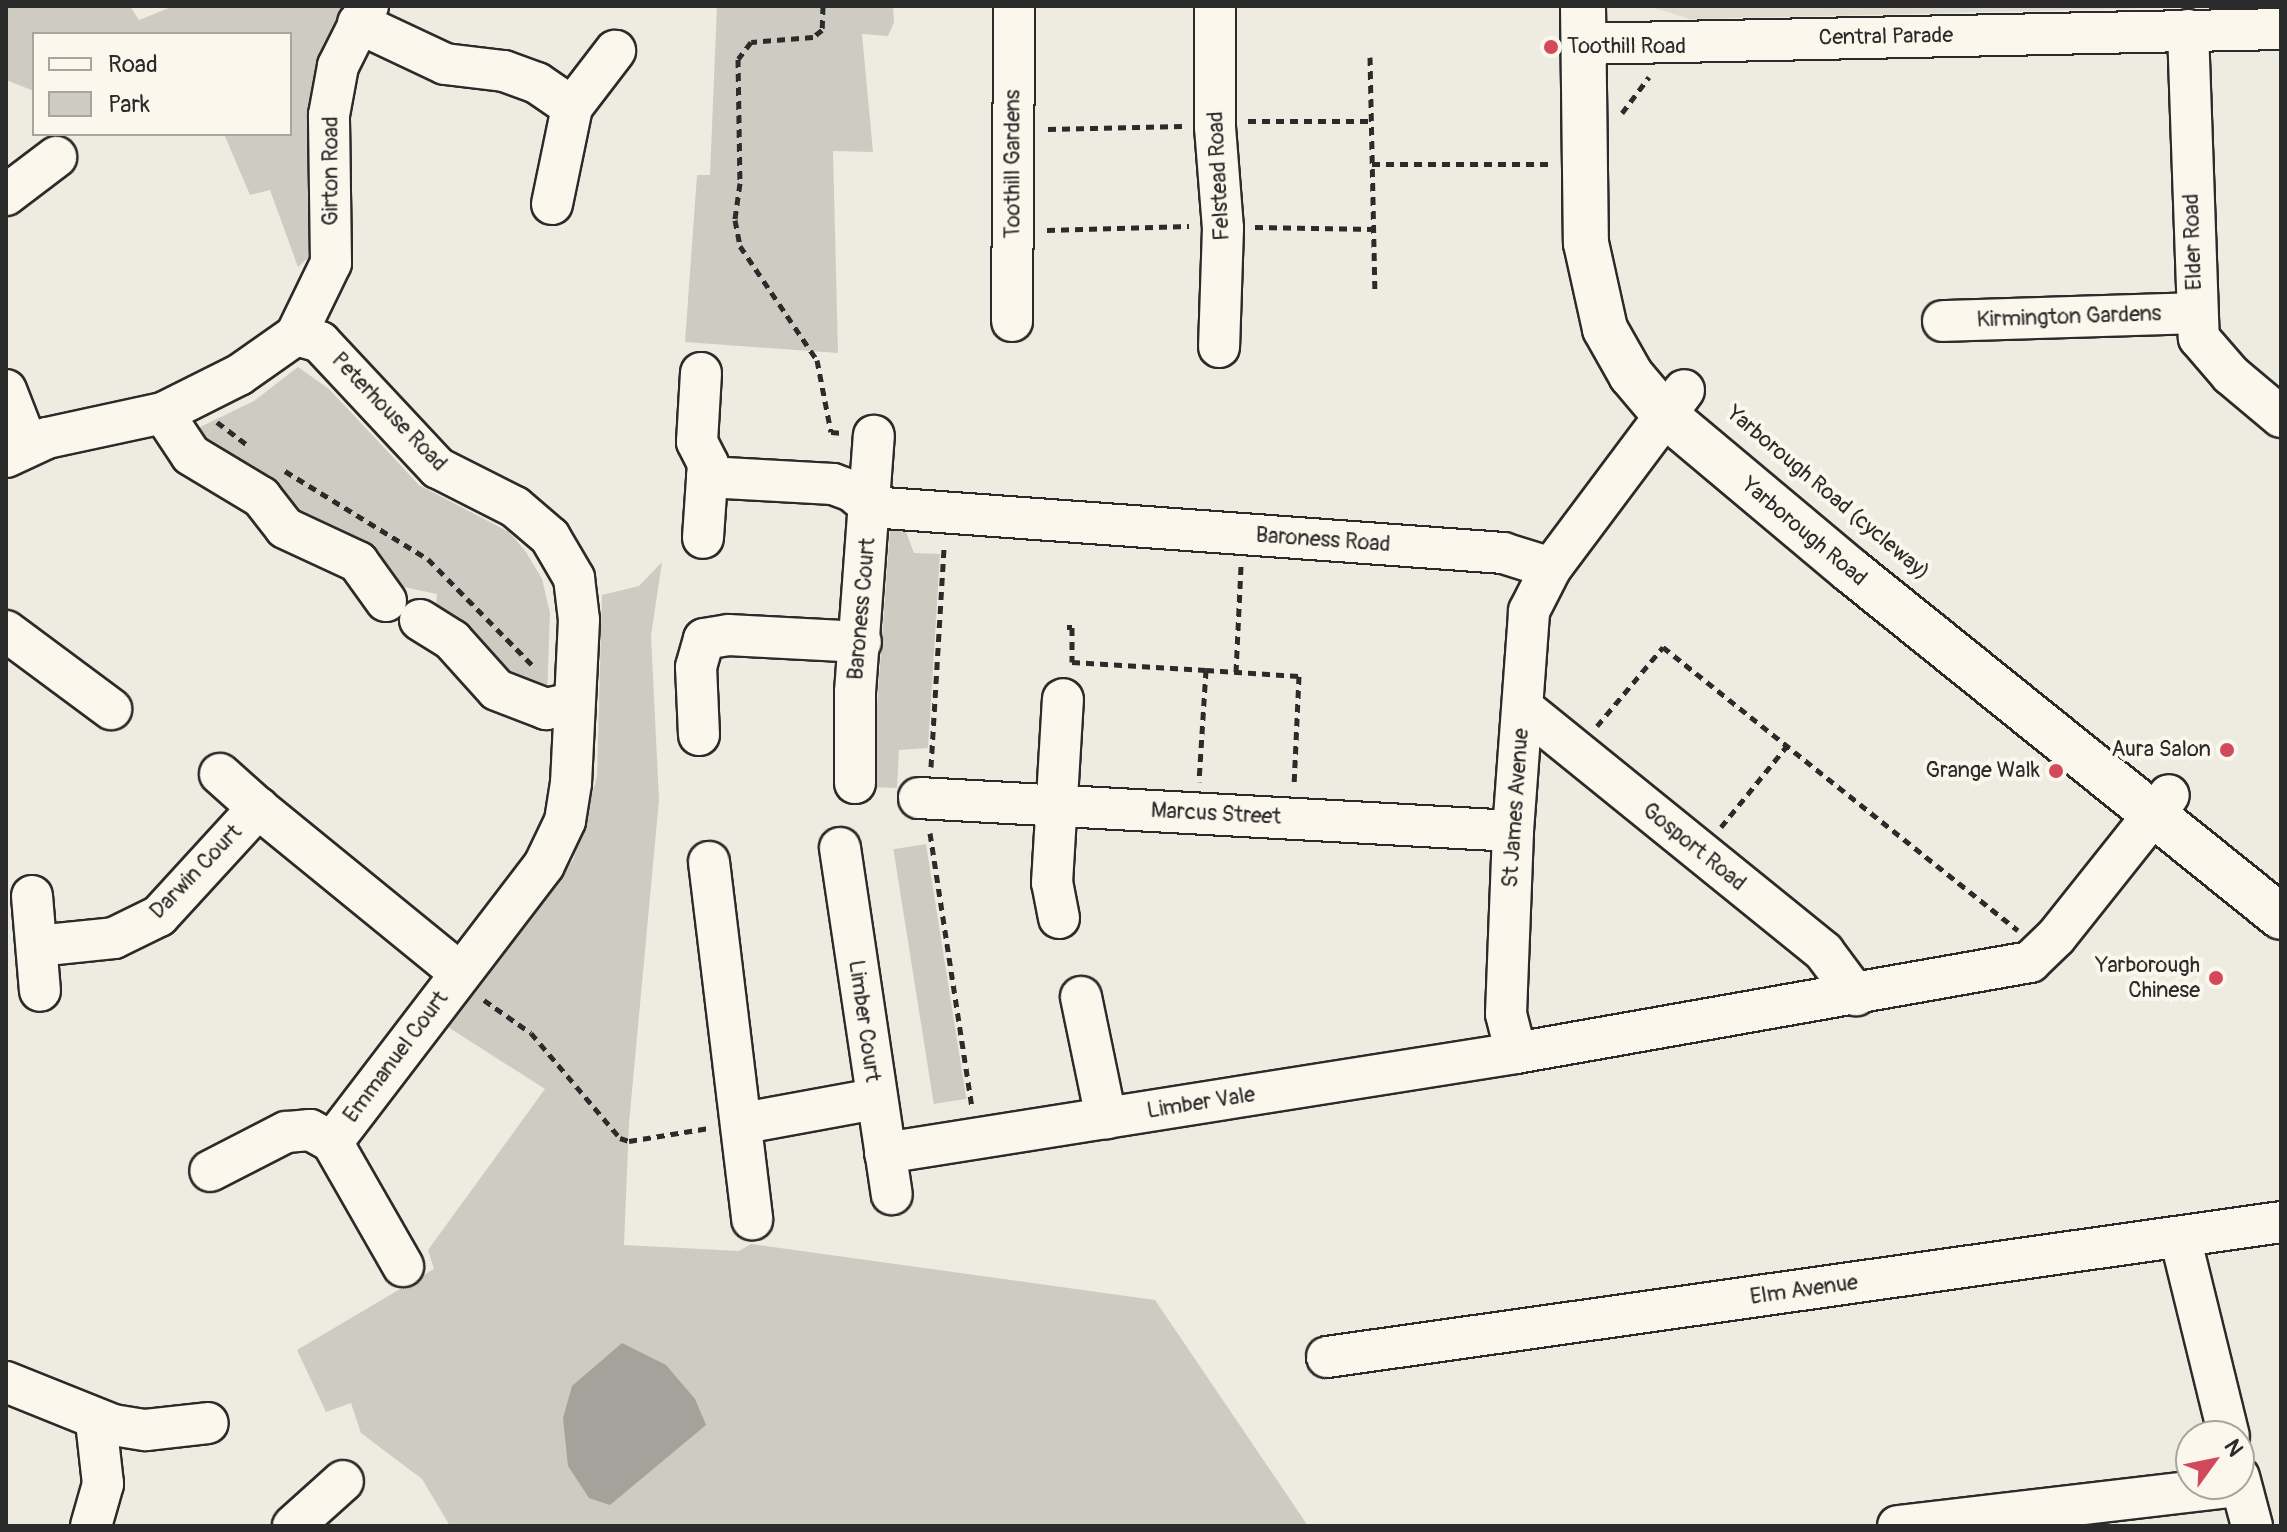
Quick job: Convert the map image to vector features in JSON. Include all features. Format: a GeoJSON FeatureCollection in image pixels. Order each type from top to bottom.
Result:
{"type":"FeatureCollection","features":[{"type":"Feature","properties":{"kind":"main road","name":"Yarborough Road"},"geometry":{"type":"LineString","coordinates":[[1583,25],[1588,258],[1605,329],[1631,375],[1674,402],[2160,806],[2281,917]]}},
{"type":"Feature","properties":{"kind":"street","name":"Toothill Gardens"},"geometry":{"type":"LineString","coordinates":[[1012,321],[1014,6]]}},
{"type":"Feature","properties":{"kind":"street","name":"Felstead Road"},"geometry":{"type":"LineString","coordinates":[[1215,6],[1215,124],[1223,228],[1219,347]]}},
{"type":"Feature","properties":{"kind":"street"},"geometry":{"type":"LineString","coordinates":[[363,15],[445,64],[504,71],[537,83],[572,107]]}},
{"type":"Feature","properties":{"kind":"street","name":"Girton Road"},"geometry":{"type":"LineString","coordinates":[[296,335],[331,263],[329,115],[338,66],[363,15]]}},
{"type":"Feature","properties":{"kind":"street","name":"Central Parade"},"geometry":{"type":"LineString","coordinates":[[1583,25],[1648,43],[2188,30],[2257,21]]}},
{"type":"Feature","properties":{"kind":"street","name":"Elder Road"},"geometry":{"type":"LineString","coordinates":[[2188,30],[2195,313],[2199,338],[2212,356],[2281,417]]}},
{"type":"Feature","properties":{"kind":"street"},"geometry":{"type":"LineString","coordinates":[[552,204],[572,107],[615,51]]}},
{"type":"Feature","properties":{"kind":"street"},"geometry":{"type":"LineString","coordinates":[[6,195],[56,157]]}},
{"type":"Feature","properties":{"kind":"street","name":"Kirmington Gardens"},"geometry":{"type":"LineString","coordinates":[[1943,321],[2195,313]]}},
{"type":"Feature","properties":{"kind":"street"},"geometry":{"type":"LineString","coordinates":[[6,390],[17,450],[163,413],[239,375],[296,335]]}},
{"type":"Feature","properties":{"kind":"street","name":"Peterhouse Road"},"geometry":{"type":"LineString","coordinates":[[296,335],[320,342],[438,468],[515,507],[550,537],[574,578],[579,620],[565,821],[544,865],[457,975]]}},
{"type":"Feature","properties":{"kind":"street"},"geometry":{"type":"LineString","coordinates":[[701,373],[697,442],[708,464],[703,538]]}},
{"type":"Feature","properties":{"kind":"street"},"geometry":{"type":"LineString","coordinates":[[1551,568],[1674,402]]}},
{"type":"Feature","properties":{"kind":"street"},"geometry":{"type":"LineString","coordinates":[[163,413],[191,455],[261,497],[285,528],[358,562],[403,610],[452,640],[497,690],[546,709],[573,703]]}},
{"type":"Feature","properties":{"kind":"street","name":"Baroness Court"},"geometry":{"type":"LineString","coordinates":[[855,783],[874,436]]}},
{"type":"Feature","properties":{"kind":"street"},"geometry":{"type":"LineString","coordinates":[[707,477],[833,484],[852,491],[871,507]]}},
{"type":"Feature","properties":{"kind":"street","name":"Baroness Road"},"geometry":{"type":"LineString","coordinates":[[871,507],[1503,553],[1551,568]]}},
{"type":"Feature","properties":{"kind":"street","name":"St James Avenue"},"geometry":{"type":"LineString","coordinates":[[1516,1053],[1506,1014],[1513,831],[1529,611],[1551,568]]}},
{"type":"Feature","properties":{"kind":"street"},"geometry":{"type":"LineString","coordinates":[[6,631],[111,709]]}},
{"type":"Feature","properties":{"kind":"street"},"geometry":{"type":"LineString","coordinates":[[699,735],[696,667],[704,639],[729,635],[861,642]]}},
{"type":"Feature","properties":{"kind":"street"},"geometry":{"type":"LineString","coordinates":[[1059,918],[1052,883],[1063,699]]}},
{"type":"Feature","properties":{"kind":"street","name":"Gosport Road"},"geometry":{"type":"LineString","coordinates":[[1523,708],[1824,952],[1856,995]]}},
{"type":"Feature","properties":{"kind":"street","name":"Darwin Court"},"geometry":{"type":"LineString","coordinates":[[220,774],[457,975]]}},
{"type":"Feature","properties":{"kind":"street","name":"Marcus Street"},"geometry":{"type":"LineString","coordinates":[[919,798],[1513,831]]}},
{"type":"Feature","properties":{"kind":"street"},"geometry":{"type":"LineString","coordinates":[[1516,1053],[2013,966],[2044,951],[2160,806]]}},
{"type":"Feature","properties":{"kind":"street","name":"Darwin Court"},"geometry":{"type":"LineString","coordinates":[[37,946],[114,938],[159,916],[258,808]]}},
{"type":"Feature","properties":{"kind":"street","name":"Limber Court"},"geometry":{"type":"LineString","coordinates":[[840,848],[875,1099],[892,1194]]}},
{"type":"Feature","properties":{"kind":"street"},"geometry":{"type":"LineString","coordinates":[[709,862],[744,1123],[752,1219]]}},
{"type":"Feature","properties":{"kind":"street"},"geometry":{"type":"LineString","coordinates":[[32,896],[40,991]]}},
{"type":"Feature","properties":{"kind":"street","name":"Emmanuel Court"},"geometry":{"type":"LineString","coordinates":[[332,1142],[457,975]]}},
{"type":"Feature","properties":{"kind":"street"},"geometry":{"type":"LineString","coordinates":[[1081,997],[1106,1118]]}},
{"type":"Feature","properties":{"kind":"street","name":"Limber Vale"},"geometry":{"type":"LineString","coordinates":[[885,1153],[1516,1053]]}},
{"type":"Feature","properties":{"kind":"street"},"geometry":{"type":"LineString","coordinates":[[744,1123],[875,1099]]}},
{"type":"Feature","properties":{"kind":"street","name":"Emmanuel Court"},"geometry":{"type":"LineString","coordinates":[[210,1171],[286,1132],[310,1130],[332,1142],[403,1266]]}},
{"type":"Feature","properties":{"kind":"street","name":"Elm Avenue"},"geometry":{"type":"LineString","coordinates":[[1327,1357],[2281,1222]]}},
{"type":"Feature","properties":{"kind":"street"},"geometry":{"type":"LineString","coordinates":[[2180,1237],[2225,1420]]}},
{"type":"Feature","properties":{"kind":"street"},"geometry":{"type":"LineString","coordinates":[[6,1382],[96,1422],[146,1430],[208,1423]]}},
{"type":"Feature","properties":{"kind":"street"},"geometry":{"type":"LineString","coordinates":[[91,1526],[103,1484],[96,1422]]}},
{"type":"Feature","properties":{"kind":"street"},"geometry":{"type":"LineString","coordinates":[[293,1526],[343,1481]]}},
{"type":"Feature","properties":{"kind":"street"},"geometry":{"type":"LineString","coordinates":[[1898,1526],[2175,1490]]}},
{"type":"Feature","properties":{"kind":"street"},"geometry":{"type":"LineString","coordinates":[[2245,1500],[2252,1526]]}},
{"type":"Feature","properties":{"kind":"path"},"geometry":{"type":"LineString","coordinates":[[823,6],[822,30],[813,37],[751,42],[738,59],[740,183],[735,220],[740,246],[817,360],[831,432],[874,436]]}},
{"type":"Feature","properties":{"kind":"path"},"geometry":{"type":"LineString","coordinates":[[1617,121],[1649,78],[1648,43]]}},
{"type":"Feature","properties":{"kind":"path"},"geometry":{"type":"LineString","coordinates":[[1370,57],[1375,294]]}},
{"type":"Feature","properties":{"kind":"path"},"geometry":{"type":"LineString","coordinates":[[1013,130],[1371,121]]}},
{"type":"Feature","properties":{"kind":"path"},"geometry":{"type":"LineString","coordinates":[[1372,164],[1584,163]]}},
{"type":"Feature","properties":{"kind":"path"},"geometry":{"type":"LineString","coordinates":[[1236,672],[1242,534]]}},
{"type":"Feature","properties":{"kind":"path"},"geometry":{"type":"LineString","coordinates":[[1067,627],[1073,629],[1072,662],[1299,676],[1293,818]]}},
{"type":"Feature","properties":{"kind":"path"},"geometry":{"type":"LineString","coordinates":[[1575,751],[1663,647],[2044,951]]}},
{"type":"Feature","properties":{"kind":"path"},"geometry":{"type":"LineString","coordinates":[[1198,814],[1206,670]]}},
{"type":"Feature","properties":{"kind":"path"},"geometry":{"type":"LineString","coordinates":[[1700,852],[1786,747]]}},
{"type":"Feature","properties":{"kind":"path"},"geometry":{"type":"LineString","coordinates":[[457,975],[531,1033],[620,1138],[629,1141],[744,1123]]}},
{"type":"Feature","properties":{"kind":"shaded area"},"geometry":{"type":"Polygon","coordinates":[[[1648,6],[2238,6],[1690,19],[1648,6]]]}},
{"type":"Feature","properties":{"kind":"shaded area"},"geometry":{"type":"Polygon","coordinates":[[[622,1343],[666,1365],[695,1399],[706,1425],[610,1505],[589,1498],[568,1466],[563,1418],[572,1386],[622,1343]]]}},
{"type":"Feature","properties":{"kind":"green space"},"geometry":{"type":"Polygon","coordinates":[[[6,6],[130,6],[139,20],[174,6],[351,6],[322,245],[298,267],[270,190],[250,195],[225,136],[292,136],[292,32],[32,32],[32,90],[6,80],[6,6]]]}},
{"type":"Feature","properties":{"kind":"green space"},"geometry":{"type":"Polygon","coordinates":[[[717,6],[893,6],[894,22],[888,36],[862,34],[873,152],[833,151],[838,353],[685,342],[697,175],[710,175],[717,6]]]}},
{"type":"Feature","properties":{"kind":"green space"},"geometry":{"type":"Polygon","coordinates":[[[298,367],[329,389],[419,485],[509,532],[526,552],[542,579],[550,613],[547,697],[502,677],[435,614],[437,594],[399,586],[200,444],[196,429],[254,401],[298,367]]]}},
{"type":"Feature","properties":{"kind":"green space"},"geometry":{"type":"Polygon","coordinates":[[[899,529],[906,532],[914,553],[940,554],[928,748],[899,750],[897,788],[871,787],[890,531],[899,529]]]}},
{"type":"Feature","properties":{"kind":"green space"},"geometry":{"type":"Polygon","coordinates":[[[662,562],[651,636],[659,800],[629,1123],[624,1245],[739,1251],[751,1244],[1155,1300],[1308,1526],[450,1526],[422,1479],[361,1433],[351,1403],[326,1412],[297,1350],[434,1269],[428,1250],[545,1089],[448,1027],[573,860],[597,777],[602,595],[639,586],[662,562]]]}},
{"type":"Feature","properties":{"kind":"green space"},"geometry":{"type":"Polygon","coordinates":[[[926,844],[966,1099],[934,1104],[893,849],[926,844]]]}},
{"type":"Feature","properties":{"kind":"place","name":"Toothill Road"},"geometry":{"type":"Point","coordinates":[1551,47]}},
{"type":"Feature","properties":{"kind":"place","name":"Aura Salon"},"geometry":{"type":"Point","coordinates":[2227,750]}},
{"type":"Feature","properties":{"kind":"place","name":"Grange Walk"},"geometry":{"type":"Point","coordinates":[2056,771]}},
{"type":"Feature","properties":{"kind":"place","name":"Yarborough Chinese"},"geometry":{"type":"Point","coordinates":[2216,978]}}]}
